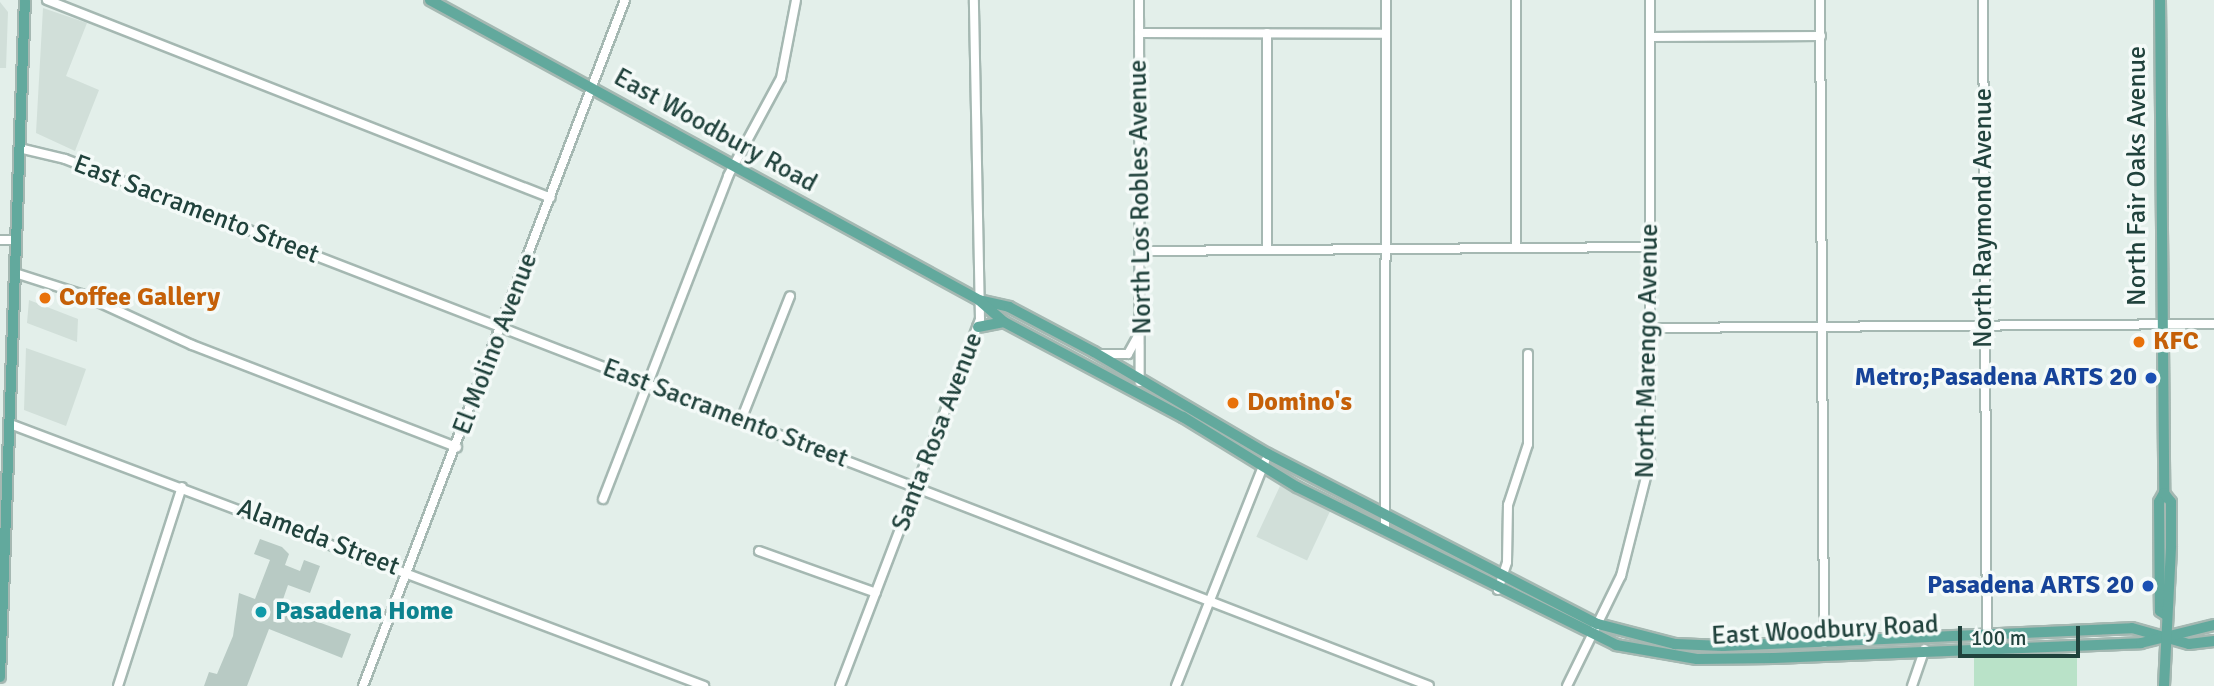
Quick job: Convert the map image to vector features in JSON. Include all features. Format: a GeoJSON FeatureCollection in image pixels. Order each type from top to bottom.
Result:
{"type":"FeatureCollection","features":[{"type":"Feature","properties":{"kind":"main road"},"geometry":{"type":"LineString","coordinates":[[0,677],[4,483],[10,424],[25,0]]}},
{"type":"Feature","properties":{"kind":"main road","name":"East Woodbury Road"},"geometry":{"type":"LineString","coordinates":[[430,0],[979,300],[1004,322],[1137,387],[1216,420],[1268,454],[1598,624],[1675,644],[1824,643],[1986,632],[2132,628],[2165,636]]}},
{"type":"Feature","properties":{"kind":"main road","name":"North Fair Oaks Avenue"},"geometry":{"type":"LineString","coordinates":[[2160,0],[2164,493],[2160,598],[2166,615],[2164,686]]}},
{"type":"Feature","properties":{"kind":"main road","name":"East Woodbury Road"},"geometry":{"type":"LineString","coordinates":[[979,300],[1009,307],[1094,352],[1137,387],[1262,468],[1591,638],[1697,659],[1987,646],[2141,643],[2165,636]]}},
{"type":"Feature","properties":{"kind":"main road"},"geometry":{"type":"LineString","coordinates":[[978,327],[1004,322]]}},
{"type":"Feature","properties":{"kind":"main road"},"geometry":{"type":"LineString","coordinates":[[1209,432],[1216,420]]}},
{"type":"Feature","properties":{"kind":"main road"},"geometry":{"type":"LineString","coordinates":[[2165,636],[2214,625]]}},
{"type":"Feature","properties":{"kind":"main road"},"geometry":{"type":"LineString","coordinates":[[2165,636],[2189,644],[2214,641]]}},
{"type":"Feature","properties":{"kind":"street"},"geometry":{"type":"LineString","coordinates":[[47,0],[551,198]]}},
{"type":"Feature","properties":{"kind":"street","name":"El Molino Avenue"},"geometry":{"type":"LineString","coordinates":[[363,686],[457,447],[625,0]]}},
{"type":"Feature","properties":{"kind":"street"},"geometry":{"type":"LineString","coordinates":[[603,499],[735,168],[781,78],[796,0]]}},
{"type":"Feature","properties":{"kind":"street","name":"Santa Rosa Avenue"},"geometry":{"type":"LineString","coordinates":[[840,686],[978,327],[974,0]]}},
{"type":"Feature","properties":{"kind":"street","name":"North Los Robles Avenue"},"geometry":{"type":"LineString","coordinates":[[1137,387],[1142,328],[1139,0]]}},
{"type":"Feature","properties":{"kind":"street"},"geometry":{"type":"LineString","coordinates":[[1385,531],[1388,250],[1386,0]]}},
{"type":"Feature","properties":{"kind":"street"},"geometry":{"type":"LineString","coordinates":[[1516,0],[1516,248]]}},
{"type":"Feature","properties":{"kind":"street","name":"North Marengo Avenue"},"geometry":{"type":"LineString","coordinates":[[1567,686],[1621,576],[1646,487],[1652,328],[1650,0]]}},
{"type":"Feature","properties":{"kind":"street"},"geometry":{"type":"LineString","coordinates":[[1820,0],[1824,643]]}},
{"type":"Feature","properties":{"kind":"street","name":"North Raymond Avenue"},"geometry":{"type":"LineString","coordinates":[[1983,0],[1987,646]]}},
{"type":"Feature","properties":{"kind":"street"},"geometry":{"type":"LineString","coordinates":[[1139,33],[1386,34]]}},
{"type":"Feature","properties":{"kind":"street"},"geometry":{"type":"LineString","coordinates":[[1267,33],[1267,250]]}},
{"type":"Feature","properties":{"kind":"street"},"geometry":{"type":"LineString","coordinates":[[1650,37],[1821,36]]}},
{"type":"Feature","properties":{"kind":"street","name":"East Sacramento Street"},"geometry":{"type":"LineString","coordinates":[[19,148],[65,159],[1429,686]]}},
{"type":"Feature","properties":{"kind":"street"},"geometry":{"type":"LineString","coordinates":[[0,240],[16,240]]}},
{"type":"Feature","properties":{"kind":"street"},"geometry":{"type":"LineString","coordinates":[[1142,251],[1652,247]]}},
{"type":"Feature","properties":{"kind":"street"},"geometry":{"type":"LineString","coordinates":[[15,274],[81,294],[192,345],[457,447]]}},
{"type":"Feature","properties":{"kind":"street"},"geometry":{"type":"LineString","coordinates":[[741,420],[790,296]]}},
{"type":"Feature","properties":{"kind":"street"},"geometry":{"type":"LineString","coordinates":[[1652,328],[2214,324]]}},
{"type":"Feature","properties":{"kind":"street"},"geometry":{"type":"LineString","coordinates":[[1094,352],[1128,354],[1142,328]]}},
{"type":"Feature","properties":{"kind":"street"},"geometry":{"type":"LineString","coordinates":[[1497,590],[1502,574],[1508,505],[1528,444],[1528,354]]}},
{"type":"Feature","properties":{"kind":"street","name":"Alameda Street"},"geometry":{"type":"LineString","coordinates":[[10,424],[704,686]]}},
{"type":"Feature","properties":{"kind":"street"},"geometry":{"type":"LineString","coordinates":[[1176,686],[1268,454]]}},
{"type":"Feature","properties":{"kind":"street"},"geometry":{"type":"LineString","coordinates":[[118,686],[182,487]]}},
{"type":"Feature","properties":{"kind":"street"},"geometry":{"type":"LineString","coordinates":[[759,551],[876,593]]}},
{"type":"Feature","properties":{"kind":"street"},"geometry":{"type":"LineString","coordinates":[[1912,686],[1925,649]]}},
{"type":"Feature","properties":{"kind":"shaded area"},"geometry":{"type":"Polygon","coordinates":[[[0,2],[8,12],[6,68],[0,68],[0,2]]]}},
{"type":"Feature","properties":{"kind":"shaded area"},"geometry":{"type":"Polygon","coordinates":[[[43,8],[87,23],[66,76],[99,90],[75,151],[36,133],[43,8]]]}},
{"type":"Feature","properties":{"kind":"shaded area"},"geometry":{"type":"Polygon","coordinates":[[[29,300],[78,319],[77,342],[27,323],[29,300]]]}},
{"type":"Feature","properties":{"kind":"shaded area"},"geometry":{"type":"Polygon","coordinates":[[[26,348],[86,369],[66,426],[24,410],[26,348]]]}},
{"type":"Feature","properties":{"kind":"shaded area"},"geometry":{"type":"Polygon","coordinates":[[[1280,486],[1331,510],[1307,560],[1256,537],[1280,486]]]}},
{"type":"Feature","properties":{"kind":"green space"},"geometry":{"type":"Polygon","coordinates":[[[1974,655],[2077,655],[2077,686],[1974,686],[1974,655]]]}},
{"type":"Feature","properties":{"kind":"building","name":"Pasadena Home"},"geometry":{"type":"Polygon","coordinates":[[[260,539],[282,547],[289,554],[285,565],[300,571],[304,560],[320,566],[310,593],[288,585],[280,608],[351,634],[342,658],[269,629],[247,686],[204,686],[209,672],[217,674],[233,636],[239,593],[255,599],[270,560],[254,554],[260,539]]]}},
{"type":"Feature","properties":{"kind":"place","name":"Coffee Gallery"},"geometry":{"type":"Point","coordinates":[45,298]}},
{"type":"Feature","properties":{"kind":"place","name":"KFC"},"geometry":{"type":"Point","coordinates":[2139,342]}},
{"type":"Feature","properties":{"kind":"place","name":"Metro;Pasadena ARTS 20"},"geometry":{"type":"Point","coordinates":[2151,378]}},
{"type":"Feature","properties":{"kind":"place","name":"Domino's"},"geometry":{"type":"Point","coordinates":[1233,403]}},
{"type":"Feature","properties":{"kind":"place","name":"Pasadena ARTS 20"},"geometry":{"type":"Point","coordinates":[2148,586]}},
{"type":"Feature","properties":{"kind":"place","name":"Pasadena Home"},"geometry":{"type":"Point","coordinates":[261,612]}}]}
